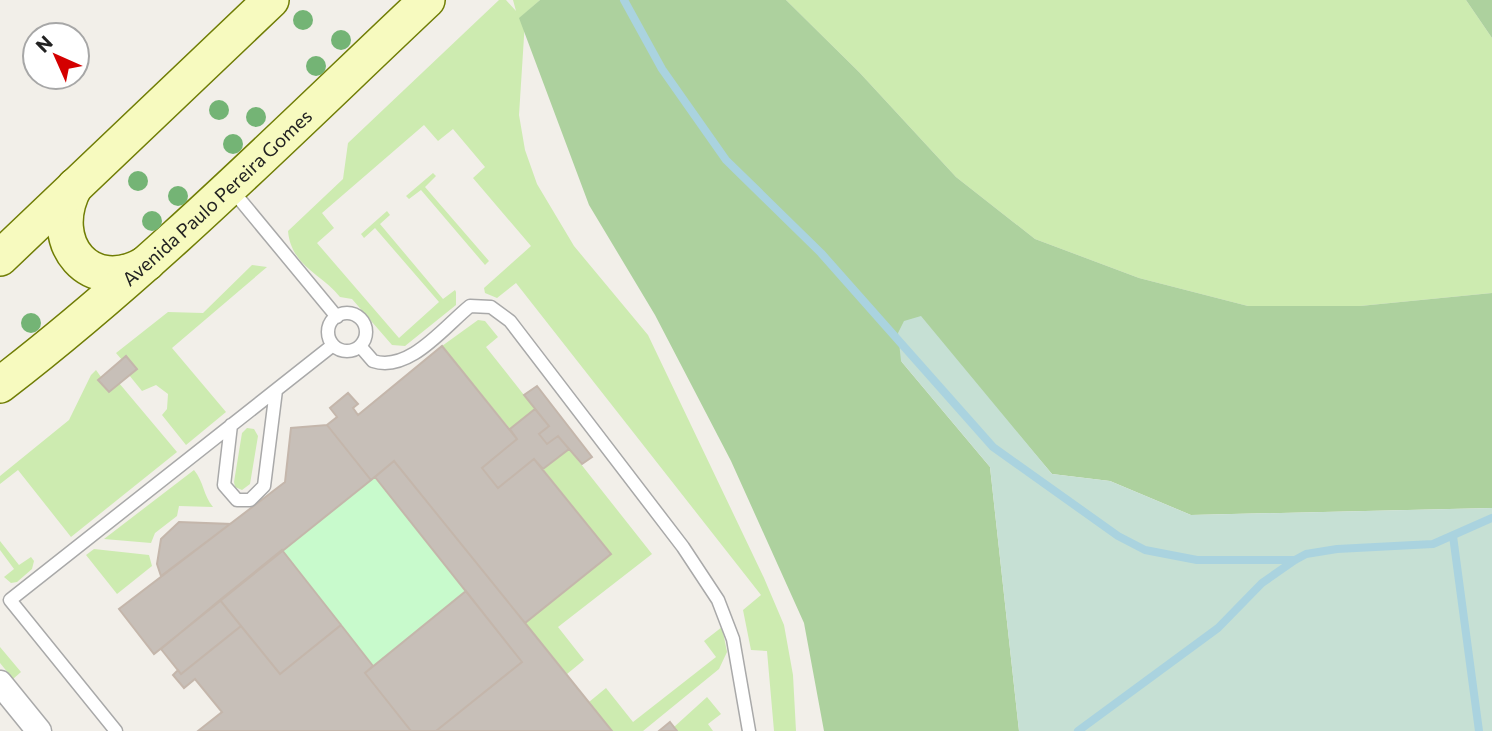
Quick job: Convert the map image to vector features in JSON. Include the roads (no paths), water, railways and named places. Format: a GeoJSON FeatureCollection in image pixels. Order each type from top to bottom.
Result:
{"type":"FeatureCollection","features":[{"type":"Feature","properties":{"kind":"main road"},"geometry":{"type":"LineString","coordinates":[[0,258],[271,0]]}},
{"type":"Feature","properties":{"kind":"main road","name":"Avenida Paulo Pereira Gomes"},"geometry":{"type":"LineString","coordinates":[[0,385],[75,327],[153,260],[426,0]]}},
{"type":"Feature","properties":{"kind":"main road"},"geometry":{"type":"LineString","coordinates":[[75,186],[67,201],[63,228],[69,245],[80,259],[95,269],[111,273],[131,271],[153,260]]}},
{"type":"Feature","properties":{"kind":"street"},"geometry":{"type":"LineString","coordinates":[[0,683],[39,731]]}},
{"type":"Feature","properties":{"kind":"lane"},"geometry":{"type":"LineString","coordinates":[[229,186],[337,317]]}},
{"type":"Feature","properties":{"kind":"lane"},"geometry":{"type":"LineString","coordinates":[[360,346],[373,361],[396,363],[412,354],[470,306],[491,307],[510,321],[683,547],[718,600],[733,639],[749,731]]}},
{"type":"Feature","properties":{"kind":"lane"},"geometry":{"type":"LineString","coordinates":[[351,313],[362,319],[367,330],[360,346],[344,351],[333,345],[329,328],[337,317],[351,313]]}},
{"type":"Feature","properties":{"kind":"lane"},"geometry":{"type":"LineString","coordinates":[[116,731],[10,600],[333,345]]}},
{"type":"Feature","properties":{"kind":"lane"},"geometry":{"type":"LineString","coordinates":[[231,425],[224,485],[237,500],[250,500],[264,486],[276,390]]}},
{"type":"Feature","properties":{"kind":"waterway"},"geometry":{"type":"LineString","coordinates":[[624,0],[662,69],[726,160],[821,253],[993,447],[1118,536],[1145,550],[1197,560],[1295,560]]}},
{"type":"Feature","properties":{"kind":"waterway"},"geometry":{"type":"LineString","coordinates":[[1078,731],[1218,628],[1262,583],[1306,554],[1337,549],[1433,544],[1492,518]]}},
{"type":"Feature","properties":{"kind":"waterway"},"geometry":{"type":"LineString","coordinates":[[1453,536],[1479,731]]}}]}
